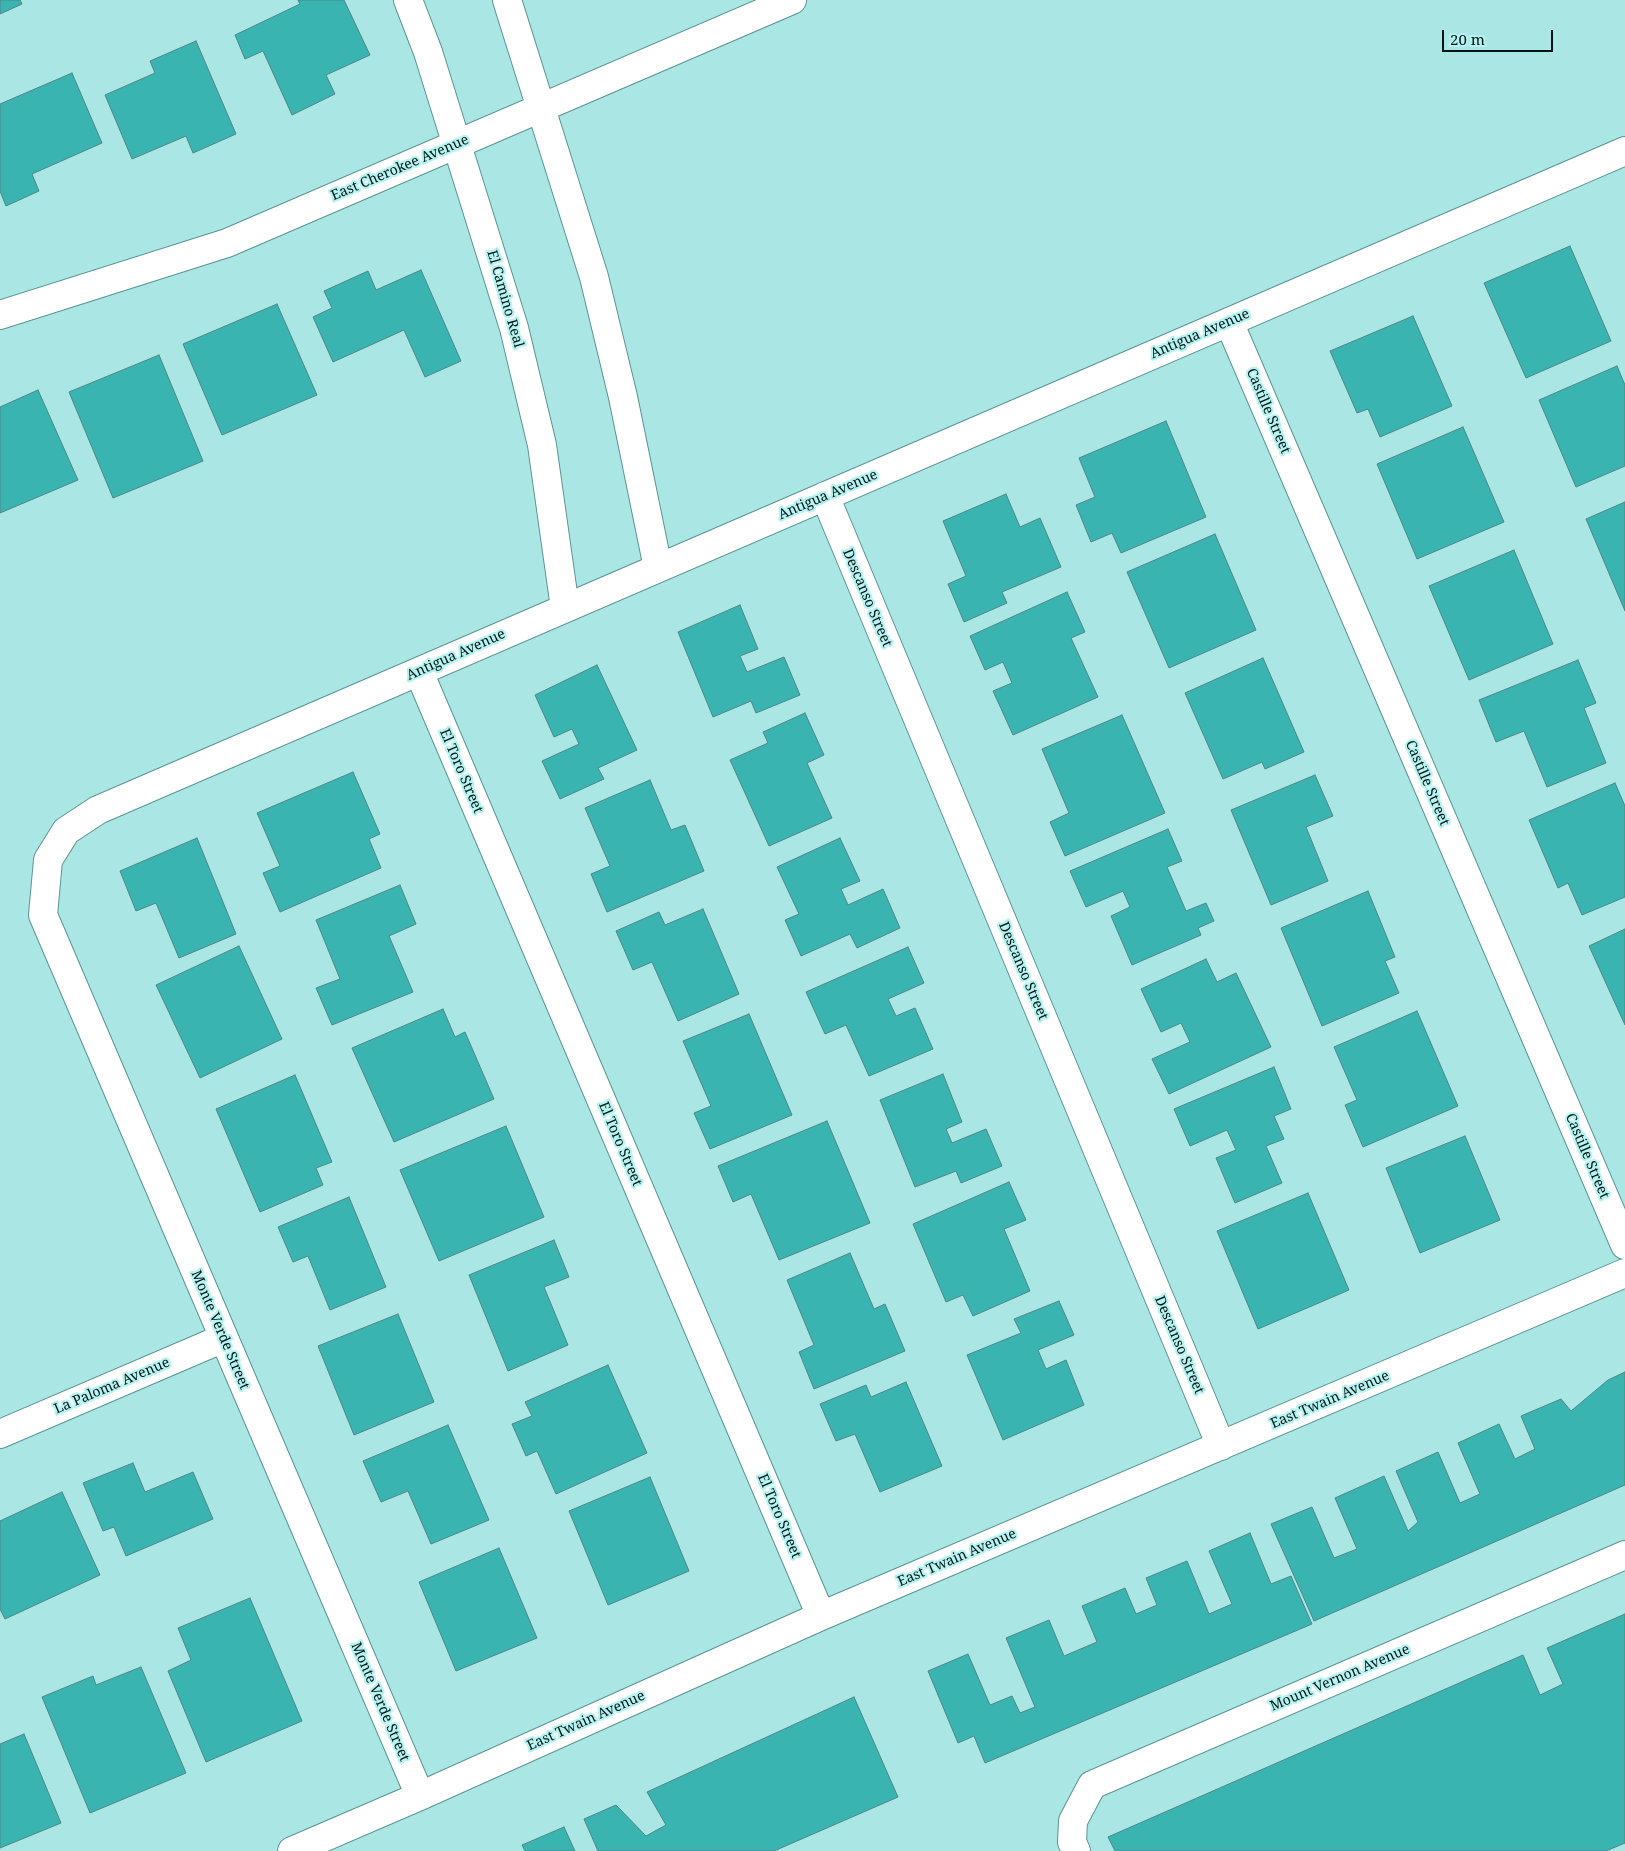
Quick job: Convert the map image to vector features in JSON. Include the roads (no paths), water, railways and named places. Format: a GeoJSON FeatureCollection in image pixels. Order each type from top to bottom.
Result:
{"type":"FeatureCollection","features":[{"type":"Feature","properties":{"kind":"street","name":"El Camino Real"},"geometry":{"type":"LineString","coordinates":[[408,0],[428,52],[514,328],[542,446],[565,608]]}},
{"type":"Feature","properties":{"kind":"street"},"geometry":{"type":"LineString","coordinates":[[507,0],[594,277],[623,396],[658,568]]}},
{"type":"Feature","properties":{"kind":"street","name":"East Cherokee Avenue"},"geometry":{"type":"LineString","coordinates":[[0,315],[227,243],[792,0]]}},
{"type":"Feature","properties":{"kind":"street","name":"Antigua Avenue"},"geometry":{"type":"LineString","coordinates":[[48,860],[66,832],[98,810],[1625,151]]}},
{"type":"Feature","properties":{"kind":"street","name":"Castille Street"},"geometry":{"type":"LineString","coordinates":[[1230,322],[1625,1245]]}},
{"type":"Feature","properties":{"kind":"street","name":"Descanso Street"},"geometry":{"type":"LineString","coordinates":[[825,496],[1221,1446]]}},
{"type":"Feature","properties":{"kind":"street","name":"El Toro Street"},"geometry":{"type":"LineString","coordinates":[[419,672],[821,1616]]}},
{"type":"Feature","properties":{"kind":"street","name":"Monte Verde Street"},"geometry":{"type":"LineString","coordinates":[[48,860],[43,915],[420,1796]]}},
{"type":"Feature","properties":{"kind":"street","name":"East Twain Avenue"},"geometry":{"type":"LineString","coordinates":[[292,1851],[420,1796],[821,1616],[1625,1273]]}},
{"type":"Feature","properties":{"kind":"street","name":"La Paloma Avenue"},"geometry":{"type":"LineString","coordinates":[[0,1434],[224,1338]]}},
{"type":"Feature","properties":{"kind":"street","name":"Mount Vernon Avenue"},"geometry":{"type":"LineString","coordinates":[[1076,1851],[1072,1842],[1073,1821],[1092,1785],[1625,1555]]}}]}
